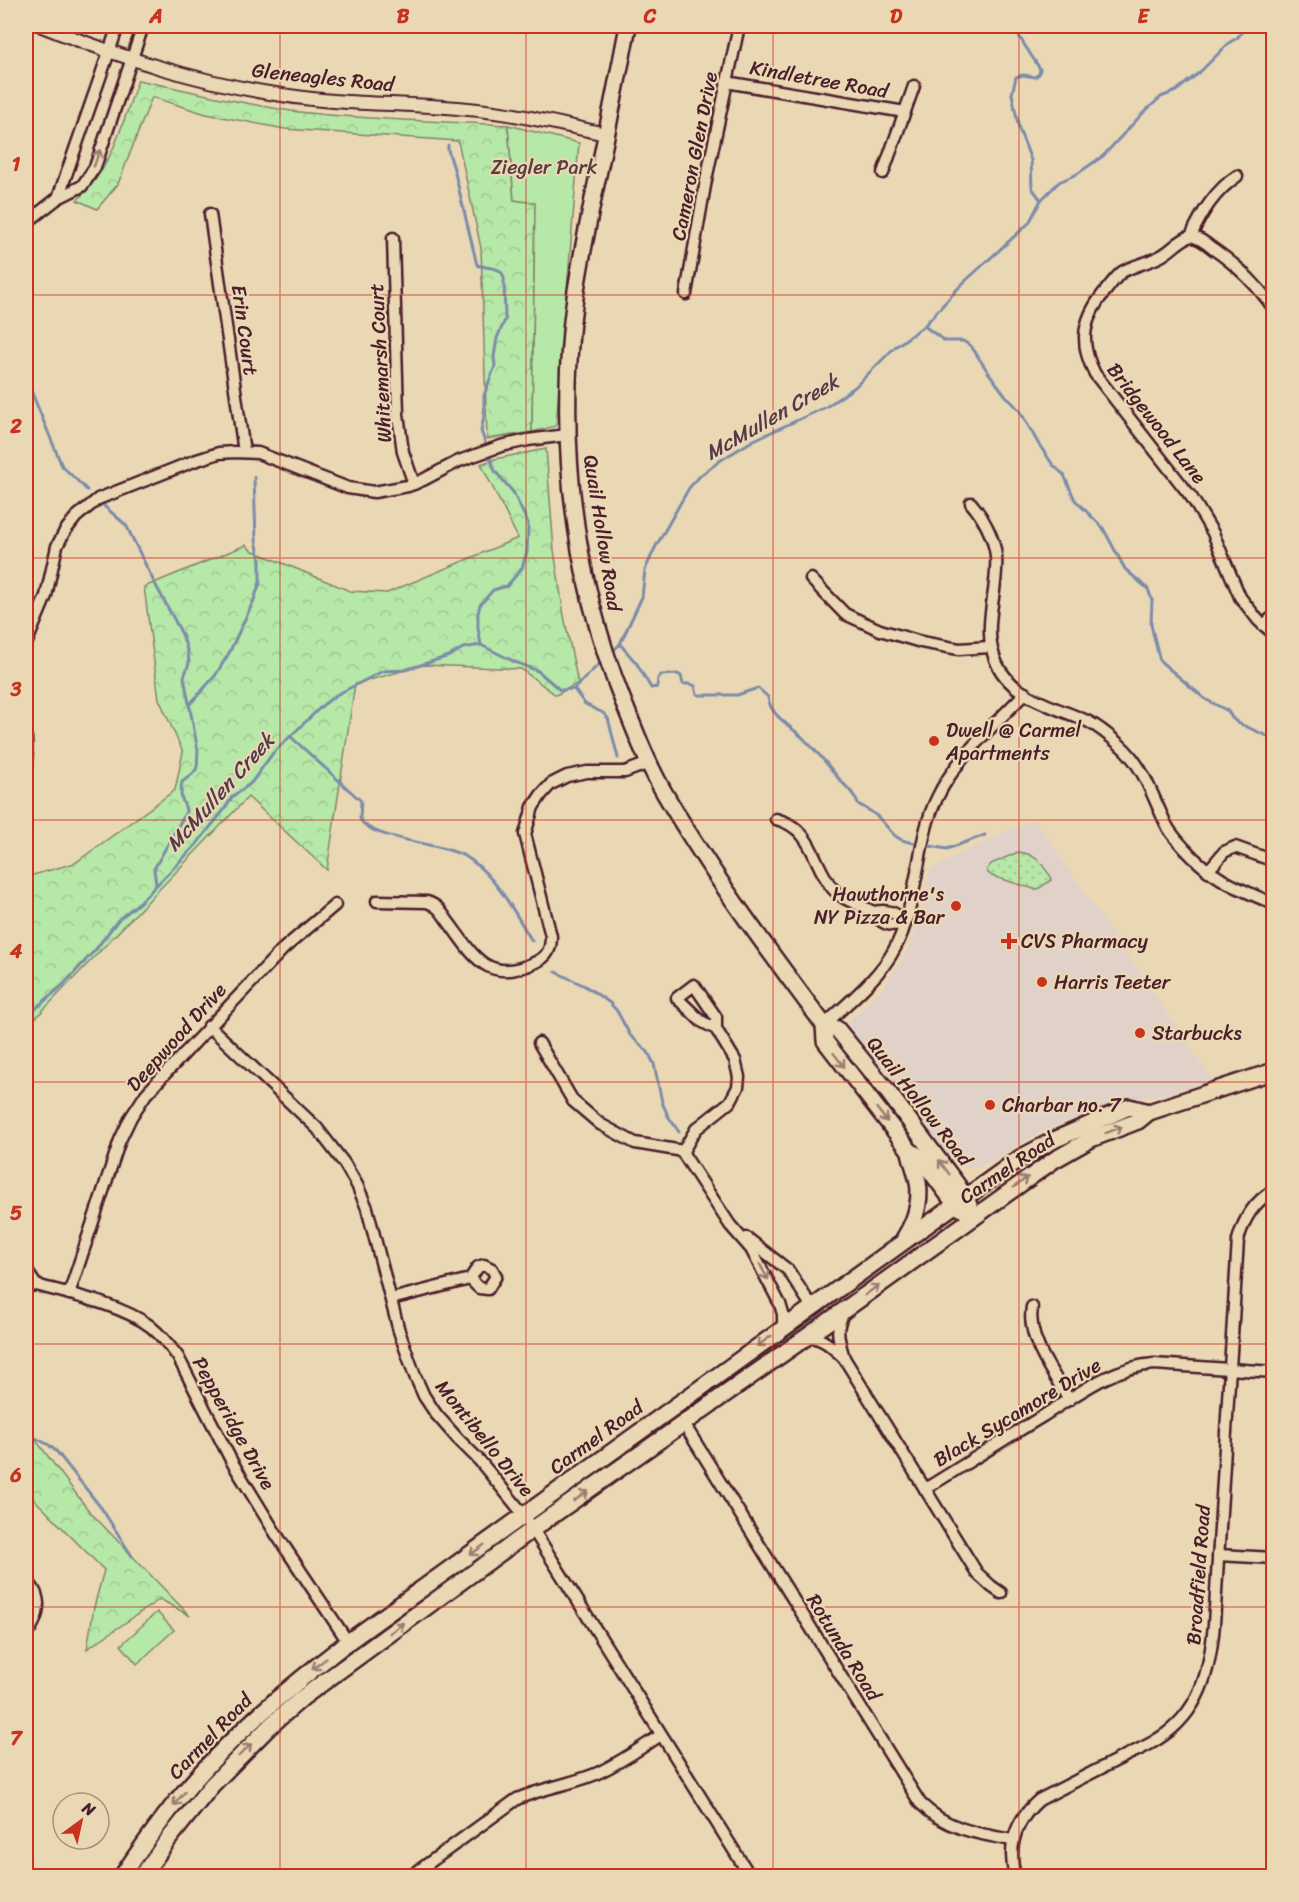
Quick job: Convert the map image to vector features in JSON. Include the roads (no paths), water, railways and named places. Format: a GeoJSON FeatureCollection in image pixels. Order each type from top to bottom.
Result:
{"type":"FeatureCollection","features":[{"type":"Feature","properties":{"kind":"main road","name":"Quail Hollow Road"},"geometry":{"type":"LineString","coordinates":[[628,26],[585,237],[571,332],[567,435],[579,540],[597,628],[610,669],[640,745],[670,802],[723,887],[824,1025],[825,1041],[910,1151],[920,1157],[974,1216]]}},
{"type":"Feature","properties":{"kind":"main road","name":"Quail Hollow Road"},"geometry":{"type":"LineString","coordinates":[[824,1025],[837,1029],[885,1089],[961,1200]]}},
{"type":"Feature","properties":{"kind":"main road","name":"Carmel Road"},"geometry":{"type":"LineString","coordinates":[[142,1876],[206,1792],[269,1727],[321,1683],[533,1529],[1054,1160],[1091,1139],[1138,1121],[1149,1113],[1274,1071]]}},
{"type":"Feature","properties":{"kind":"main road","name":"Carmel Road"},"geometry":{"type":"LineString","coordinates":[[122,1876],[170,1809],[218,1755],[274,1701],[348,1642],[1020,1158],[1092,1122],[1129,1107],[1149,1113]]}},
{"type":"Feature","properties":{"kind":"main road"},"geometry":{"type":"LineString","coordinates":[[901,1243],[914,1219],[919,1194],[910,1151]]}},
{"type":"Feature","properties":{"kind":"main road"},"geometry":{"type":"LineString","coordinates":[[808,1336],[813,1316],[812,1307]]}},
{"type":"Feature","properties":{"kind":"street","name":"Gleneagles Road"},"geometry":{"type":"LineString","coordinates":[[42,26],[131,59],[232,87],[284,96],[350,103],[486,111],[523,116],[606,134]]}},
{"type":"Feature","properties":{"kind":"street"},"geometry":{"type":"LineString","coordinates":[[58,198],[118,26]]}},
{"type":"Feature","properties":{"kind":"street"},"geometry":{"type":"LineString","coordinates":[[26,223],[58,198],[82,186],[95,167],[143,26]]}},
{"type":"Feature","properties":{"kind":"street","name":"Cameron Glen Drive"},"geometry":{"type":"LineString","coordinates":[[686,294],[706,180],[739,26]]}},
{"type":"Feature","properties":{"kind":"street","name":"Kindletree Road"},"geometry":{"type":"LineString","coordinates":[[726,82],[905,112]]}},
{"type":"Feature","properties":{"kind":"street"},"geometry":{"type":"LineString","coordinates":[[883,173],[914,86]]}},
{"type":"Feature","properties":{"kind":"street","name":"Bridgewood Lane"},"geometry":{"type":"LineString","coordinates":[[1237,176],[1217,193],[1191,236],[1165,254],[1118,276],[1096,302],[1089,315],[1085,328],[1085,350],[1095,374],[1192,498],[1214,533],[1240,597],[1249,610],[1274,634]]}},
{"type":"Feature","properties":{"kind":"street","name":"Erin Court"},"geometry":{"type":"LineString","coordinates":[[210,214],[244,452]]}},
{"type":"Feature","properties":{"kind":"street"},"geometry":{"type":"LineString","coordinates":[[1191,236],[1199,239],[1237,266],[1274,309]]}},
{"type":"Feature","properties":{"kind":"street","name":"Whitemarsh Court"},"geometry":{"type":"LineString","coordinates":[[393,238],[400,438],[414,484]]}},
{"type":"Feature","properties":{"kind":"street"},"geometry":{"type":"LineString","coordinates":[[26,644],[46,596],[57,546],[65,531],[85,508],[108,494],[202,458],[219,453],[244,452],[275,458],[328,481],[363,491],[391,490],[414,484],[475,454],[519,442],[567,435]]}},
{"type":"Feature","properties":{"kind":"street"},"geometry":{"type":"LineString","coordinates":[[971,503],[979,513],[994,545],[996,557],[990,647],[1005,678],[1025,693],[1089,722],[1122,747],[1136,760],[1167,826],[1191,855],[1208,871],[1227,883],[1274,904]]}},
{"type":"Feature","properties":{"kind":"street"},"geometry":{"type":"LineString","coordinates":[[811,579],[845,614],[880,630],[959,650],[990,647]]}},
{"type":"Feature","properties":{"kind":"street"},"geometry":{"type":"LineString","coordinates":[[1263,625],[1274,616]]}},
{"type":"Feature","properties":{"kind":"street"},"geometry":{"type":"LineString","coordinates":[[824,1025],[870,982],[895,950],[912,900],[923,838],[937,797],[963,758],[1025,693]]}},
{"type":"Feature","properties":{"kind":"street"},"geometry":{"type":"LineString","coordinates":[[26,738],[27,765]]}},
{"type":"Feature","properties":{"kind":"street"},"geometry":{"type":"LineString","coordinates":[[377,901],[434,904],[462,939],[470,953],[487,966],[500,970],[516,970],[544,958],[551,948],[551,936],[525,834],[533,807],[551,784],[567,776],[587,772],[625,772],[649,763]]}},
{"type":"Feature","properties":{"kind":"street"},"geometry":{"type":"LineString","coordinates":[[776,819],[793,826],[802,833],[827,879],[842,898],[874,912],[881,921],[893,926],[905,923]]}},
{"type":"Feature","properties":{"kind":"street"},"geometry":{"type":"LineString","coordinates":[[1208,871],[1224,852],[1235,847],[1274,861]]}},
{"type":"Feature","properties":{"kind":"street","name":"Deepwood Drive"},"geometry":{"type":"LineString","coordinates":[[69,1294],[120,1140],[131,1117],[157,1081],[283,949],[336,905]]}},
{"type":"Feature","properties":{"kind":"street","name":"Montibello Drive"},"geometry":{"type":"LineString","coordinates":[[209,1026],[317,1128],[344,1163],[367,1208],[411,1366],[424,1396],[436,1414],[494,1477],[524,1515],[750,1876]]}},
{"type":"Feature","properties":{"kind":"street"},"geometry":{"type":"LineString","coordinates":[[683,1151],[696,1129],[730,1102],[738,1088],[739,1077],[735,1059],[716,1029]]}},
{"type":"Feature","properties":{"kind":"street"},"geometry":{"type":"LineString","coordinates":[[539,1043],[573,1101],[600,1124],[635,1143],[683,1151]]}},
{"type":"Feature","properties":{"kind":"street"},"geometry":{"type":"LineString","coordinates":[[683,1151],[730,1225],[751,1249],[780,1304],[783,1328]]}},
{"type":"Feature","properties":{"kind":"street","name":"Broadfield Road"},"geometry":{"type":"LineString","coordinates":[[1012,1840],[1022,1817],[1039,1800],[1161,1737],[1176,1725],[1195,1701],[1204,1682],[1211,1655],[1238,1240],[1242,1226],[1254,1206],[1274,1190]]}},
{"type":"Feature","properties":{"kind":"street"},"geometry":{"type":"LineString","coordinates":[[730,1225],[788,1270],[812,1307]]}},
{"type":"Feature","properties":{"kind":"street","name":"Pepperidge Drive"},"geometry":{"type":"LineString","coordinates":[[26,1270],[31,1286],[69,1294],[134,1316],[149,1325],[168,1343],[178,1357],[231,1462],[348,1642]]}},
{"type":"Feature","properties":{"kind":"street"},"geometry":{"type":"LineString","coordinates":[[391,1299],[470,1279]]}},
{"type":"Feature","properties":{"kind":"street"},"geometry":{"type":"LineString","coordinates":[[1032,1307],[1030,1316],[1035,1337],[1044,1358],[1069,1400]]}},
{"type":"Feature","properties":{"kind":"street"},"geometry":{"type":"LineString","coordinates":[[844,1358],[838,1334],[838,1322],[845,1310]]}},
{"type":"Feature","properties":{"kind":"street"},"geometry":{"type":"LineString","coordinates":[[808,1336],[828,1342],[844,1358],[976,1573],[1001,1593]]}},
{"type":"Feature","properties":{"kind":"street","name":"Black Sycamore Drive"},"geometry":{"type":"LineString","coordinates":[[925,1489],[1114,1373],[1140,1365],[1154,1364],[1274,1372]]}},
{"type":"Feature","properties":{"kind":"street","name":"Rotunda Road"},"geometry":{"type":"LineString","coordinates":[[684,1424],[920,1803],[938,1818],[960,1829],[1012,1840]]}},
{"type":"Feature","properties":{"kind":"street"},"geometry":{"type":"LineString","coordinates":[[1218,1554],[1274,1558]]}},
{"type":"Feature","properties":{"kind":"street"},"geometry":{"type":"LineString","coordinates":[[26,1580],[36,1594],[39,1608],[35,1623],[26,1635]]}},
{"type":"Feature","properties":{"kind":"street"},"geometry":{"type":"LineString","coordinates":[[411,1876],[517,1799],[595,1774],[661,1735]]}},
{"type":"Feature","properties":{"kind":"street"},"geometry":{"type":"LineString","coordinates":[[1012,1840],[1011,1853],[1015,1876]]}},
{"type":"Feature","properties":{"kind":"waterway"},"geometry":{"type":"LineString","coordinates":[[1017,26],[1020,38],[1040,69],[1039,74],[1035,77],[1023,75],[1016,77],[1012,94],[1019,129],[1031,160],[1032,188],[1041,200]]}},
{"type":"Feature","properties":{"kind":"waterway","name":"McMullen Creek"},"geometry":{"type":"LineString","coordinates":[[610,654],[620,644],[642,597],[645,570],[655,548],[689,488],[701,475],[754,440],[826,407],[855,387],[895,347],[924,326],[961,285],[1029,223],[1041,200],[1059,182],[1077,174],[1103,156],[1143,113],[1161,97],[1176,91],[1200,72],[1237,38],[1244,26]]}},
{"type":"Feature","properties":{"kind":"waterway"},"geometry":{"type":"LineString","coordinates":[[1266,26],[1274,41]]}},
{"type":"Feature","properties":{"kind":"waterway"},"geometry":{"type":"LineString","coordinates":[[448,145],[477,265],[497,269],[504,278],[505,320],[497,338],[495,366],[484,395],[481,431],[485,442]]}},
{"type":"Feature","properties":{"kind":"waterway"},"geometry":{"type":"LineString","coordinates":[[924,326],[945,341],[963,341],[971,346],[1006,396],[1020,411],[1053,465],[1064,475],[1075,500],[1103,528],[1125,569],[1148,589],[1152,600],[1151,625],[1160,661],[1205,699],[1228,711],[1238,723],[1274,739]]}},
{"type":"Feature","properties":{"kind":"waterway"},"geometry":{"type":"LineString","coordinates":[[26,367],[32,393],[62,466],[87,490]]}},
{"type":"Feature","properties":{"kind":"waterway"},"geometry":{"type":"LineString","coordinates":[[481,645],[478,628],[480,605],[493,590],[507,586],[522,568],[527,552],[528,523],[513,492],[495,471],[490,457]]}},
{"type":"Feature","properties":{"kind":"waterway"},"geometry":{"type":"LineString","coordinates":[[190,704],[215,676],[229,653],[260,582],[254,477]]}},
{"type":"Feature","properties":{"kind":"waterway"},"geometry":{"type":"LineString","coordinates":[[104,506],[126,525],[182,634],[188,653],[189,663],[184,677],[198,751],[197,765],[193,773],[182,782],[181,795],[186,812],[154,869],[156,885]]}},
{"type":"Feature","properties":{"kind":"waterway"},"geometry":{"type":"LineString","coordinates":[[620,644],[637,664],[651,688],[657,687],[658,678],[661,675],[678,674],[683,684],[695,686],[699,695],[737,695],[758,688],[768,697],[777,715],[816,752],[851,792],[858,804],[877,816],[894,835],[914,843]]}},
{"type":"Feature","properties":{"kind":"waterway","name":"McMullen Creek"},"geometry":{"type":"LineString","coordinates":[[26,1017],[65,983],[96,949],[118,920],[140,902],[195,846],[232,797],[251,783],[273,753],[336,695],[383,671],[405,670],[449,656],[463,648],[481,645],[538,671],[560,690],[574,689],[603,660]]}},
{"type":"Feature","properties":{"kind":"waterway"},"geometry":{"type":"LineString","coordinates":[[574,689],[585,704],[608,718],[618,758]]}},
{"type":"Feature","properties":{"kind":"waterway"},"geometry":{"type":"LineString","coordinates":[[290,736],[361,801],[360,819],[367,827],[394,837],[460,854],[481,868],[505,898],[532,941]]}},
{"type":"Feature","properties":{"kind":"waterway"},"geometry":{"type":"LineString","coordinates":[[930,846],[947,849],[985,835]]}},
{"type":"Feature","properties":{"kind":"waterway"},"geometry":{"type":"LineString","coordinates":[[556,972],[585,986],[610,1003],[617,1011],[630,1035],[648,1052],[654,1064],[662,1102],[679,1132]]}},
{"type":"Feature","properties":{"kind":"waterway"},"geometry":{"type":"LineString","coordinates":[[26,1433],[57,1452],[102,1509],[132,1556]]}},
{"type":"Feature","properties":{"kind":"place","name":"Dwell @ Carmel Apartments"},"geometry":{"type":"Point","coordinates":[934,741]}},
{"type":"Feature","properties":{"kind":"place","name":"Hawthorne's NY Pizza & Bar"},"geometry":{"type":"Point","coordinates":[956,906]}},
{"type":"Feature","properties":{"kind":"place","name":"CVS Pharmacy"},"geometry":{"type":"Point","coordinates":[1009,941]}},
{"type":"Feature","properties":{"kind":"place","name":"Harris Teeter"},"geometry":{"type":"Point","coordinates":[1042,982]}},
{"type":"Feature","properties":{"kind":"place","name":"Starbucks"},"geometry":{"type":"Point","coordinates":[1140,1033]}},
{"type":"Feature","properties":{"kind":"place","name":"Charbar no. 7"},"geometry":{"type":"Point","coordinates":[990,1105]}},
{"type":"Feature","properties":{"kind":"park label","name":"Ziegler Park"},"geometry":{"type":"Point","coordinates":[544,167]}}]}
